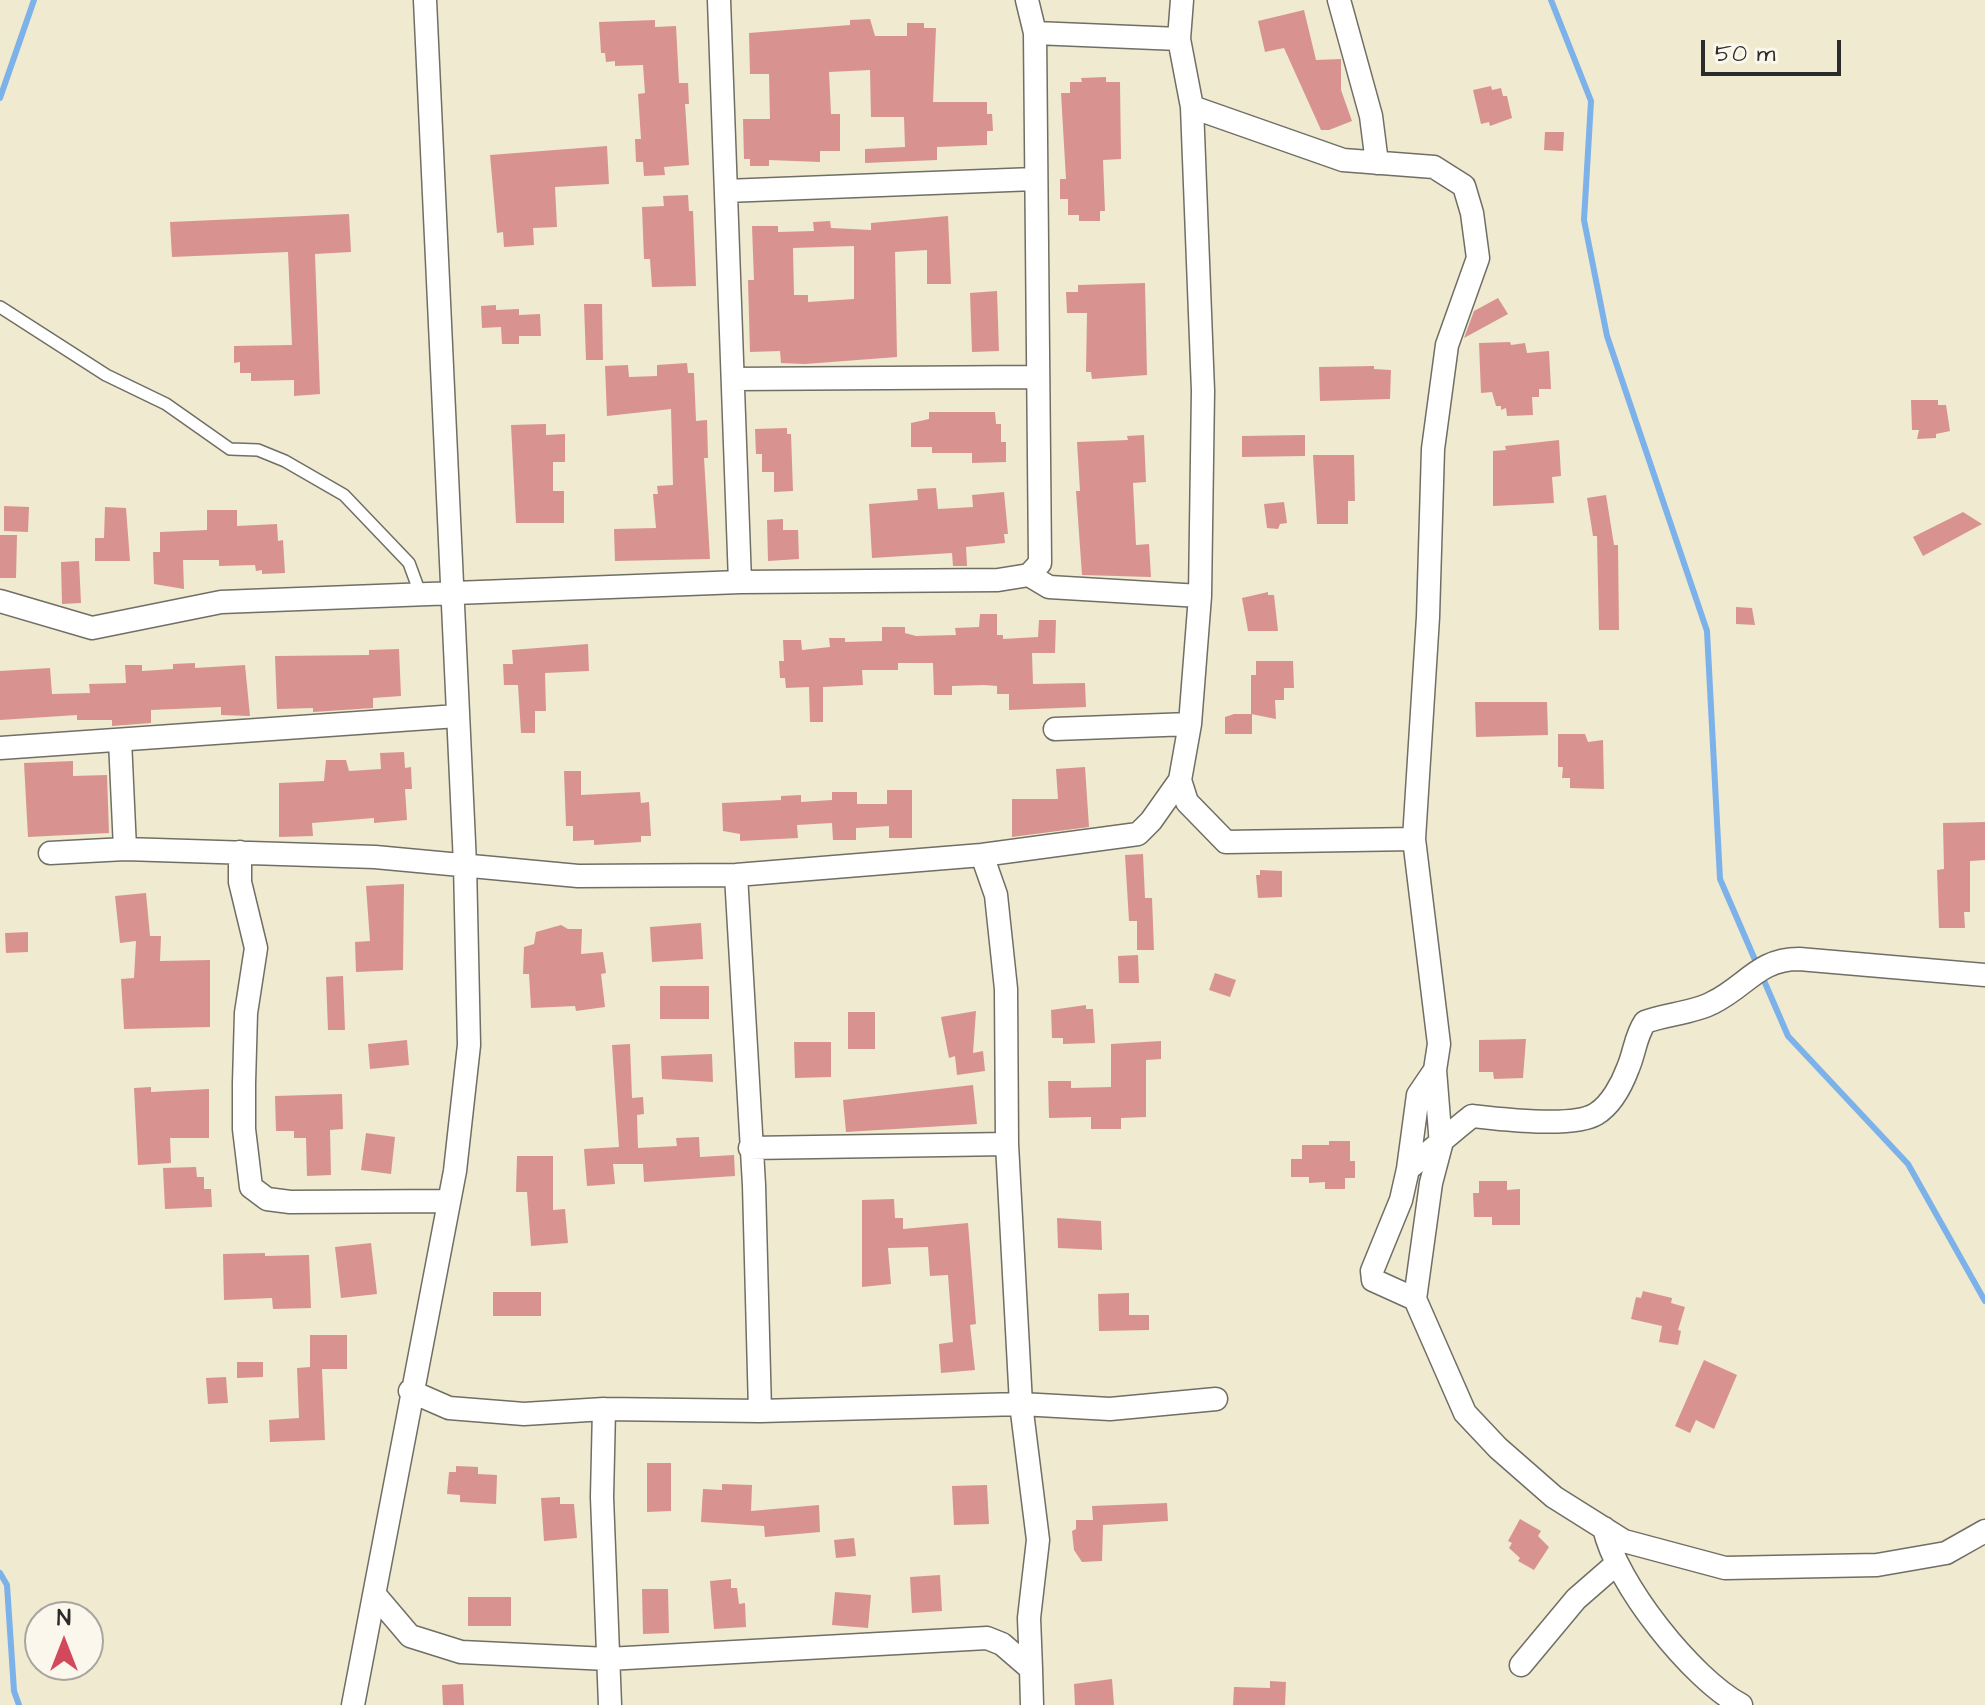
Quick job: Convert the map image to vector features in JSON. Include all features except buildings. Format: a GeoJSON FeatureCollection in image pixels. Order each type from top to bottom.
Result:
{"type":"FeatureCollection","features":[{"type":"Feature","properties":{"kind":"street"},"geometry":{"type":"LineString","coordinates":[[353,1705],[376,1596],[410,1391],[449,1201],[469,1045],[465,864],[425,0]]}},
{"type":"Feature","properties":{"kind":"street"},"geometry":{"type":"LineString","coordinates":[[719,0],[740,582]]}},
{"type":"Feature","properties":{"kind":"street"},"geometry":{"type":"LineString","coordinates":[[0,601],[92,628],[221,602],[740,582],[998,580],[1029,575],[1040,563],[1035,33],[1027,0]]}},
{"type":"Feature","properties":{"kind":"street"},"geometry":{"type":"LineString","coordinates":[[50,853],[125,849],[240,852],[465,864],[578,876],[736,875],[982,855],[1138,834],[1180,780],[1190,724],[1200,596],[1203,391],[1192,107],[1179,39],[1182,0]]}},
{"type":"Feature","properties":{"kind":"street"},"geometry":{"type":"LineString","coordinates":[[1339,0],[1371,116],[1377,163]]}},
{"type":"Feature","properties":{"kind":"street"},"geometry":{"type":"LineString","coordinates":[[1035,33],[1179,39]]}},
{"type":"Feature","properties":{"kind":"street"},"geometry":{"type":"LineString","coordinates":[[1192,107],[1343,160],[1413,163],[1452,175],[1464,186],[1478,240],[1478,258],[1447,345],[1433,449],[1428,617],[1414,839],[1439,1044],[1435,1070],[1441,1145],[1415,1299],[1465,1413],[1524,1473],[1554,1497],[1624,1541],[1725,1568],[1877,1565],[1946,1553],[1985,1531]]}},
{"type":"Feature","properties":{"kind":"street"},"geometry":{"type":"LineString","coordinates":[[726,191],[1035,179]]}},
{"type":"Feature","properties":{"kind":"street"},"geometry":{"type":"LineString","coordinates":[[733,379],[1038,377]]}},
{"type":"Feature","properties":{"kind":"street"},"geometry":{"type":"LineString","coordinates":[[1029,575],[1049,587],[1200,596]]}},
{"type":"Feature","properties":{"kind":"street"},"geometry":{"type":"LineString","coordinates":[[0,748],[457,716]]}},
{"type":"Feature","properties":{"kind":"street"},"geometry":{"type":"LineString","coordinates":[[1055,729],[1190,724]]}},
{"type":"Feature","properties":{"kind":"street"},"geometry":{"type":"LineString","coordinates":[[120,740],[125,849]]}},
{"type":"Feature","properties":{"kind":"street"},"geometry":{"type":"LineString","coordinates":[[1180,780],[1187,802],[1226,842],[1414,839]]}},
{"type":"Feature","properties":{"kind":"street"},"geometry":{"type":"LineString","coordinates":[[240,852],[240,882],[256,948],[246,1013],[244,1083],[244,1129],[251,1187],[267,1199],[290,1202],[449,1201]]}},
{"type":"Feature","properties":{"kind":"street"},"geometry":{"type":"LineString","coordinates":[[982,855],[996,895],[1006,989],[1007,1144],[1021,1404],[1038,1540],[1029,1618],[1032,1705]]}},
{"type":"Feature","properties":{"kind":"street"},"geometry":{"type":"LineString","coordinates":[[736,875],[760,1411]]}},
{"type":"Feature","properties":{"kind":"street"},"geometry":{"type":"LineString","coordinates":[[1408,1169],[1441,1145],[1472,1116],[1530,1122],[1595,1116],[1611,1100],[1623,1078],[1636,1036],[1645,1022],[1710,1004],[1777,959],[1985,975]]}},
{"type":"Feature","properties":{"kind":"street"},"geometry":{"type":"LineString","coordinates":[[1415,1299],[1373,1280],[1372,1271],[1401,1200],[1418,1095],[1435,1070]]}},
{"type":"Feature","properties":{"kind":"street"},"geometry":{"type":"LineString","coordinates":[[750,1148],[1007,1144]]}},
{"type":"Feature","properties":{"kind":"street"},"geometry":{"type":"LineString","coordinates":[[410,1391],[449,1408],[524,1414],[604,1409],[760,1411],[1021,1404],[1110,1409],[1216,1399]]}},
{"type":"Feature","properties":{"kind":"street"},"geometry":{"type":"LineString","coordinates":[[604,1409],[602,1497],[610,1705]]}},
{"type":"Feature","properties":{"kind":"street"},"geometry":{"type":"LineString","coordinates":[[1604,1528],[1615,1565],[1683,1657],[1724,1696],[1741,1705]]}},
{"type":"Feature","properties":{"kind":"street"},"geometry":{"type":"LineString","coordinates":[[1521,1665],[1576,1599],[1615,1565]]}},
{"type":"Feature","properties":{"kind":"street"},"geometry":{"type":"LineString","coordinates":[[376,1596],[410,1636],[461,1652],[608,1659],[987,1638],[1029,1618]]}},
{"type":"Feature","properties":{"kind":"street"},"geometry":{"type":"LineString","coordinates":[[987,1638],[1002,1644],[1031,1669]]}},
{"type":"Feature","properties":{"kind":"lane"},"geometry":{"type":"LineString","coordinates":[[0,307],[114,380],[166,404],[230,449],[258,450],[344,495],[409,563],[420,593]]}},
{"type":"Feature","properties":{"kind":"waterway"},"geometry":{"type":"LineString","coordinates":[[0,98],[34,0]]}},
{"type":"Feature","properties":{"kind":"waterway"},"geometry":{"type":"LineString","coordinates":[[1551,0],[1591,101],[1584,220],[1607,336],[1707,631],[1720,879],[1788,1036],[1908,1164],[1985,1301]]}},
{"type":"Feature","properties":{"kind":"waterway"},"geometry":{"type":"LineString","coordinates":[[0,1573],[7,1585],[14,1691],[19,1705]]}}]}
